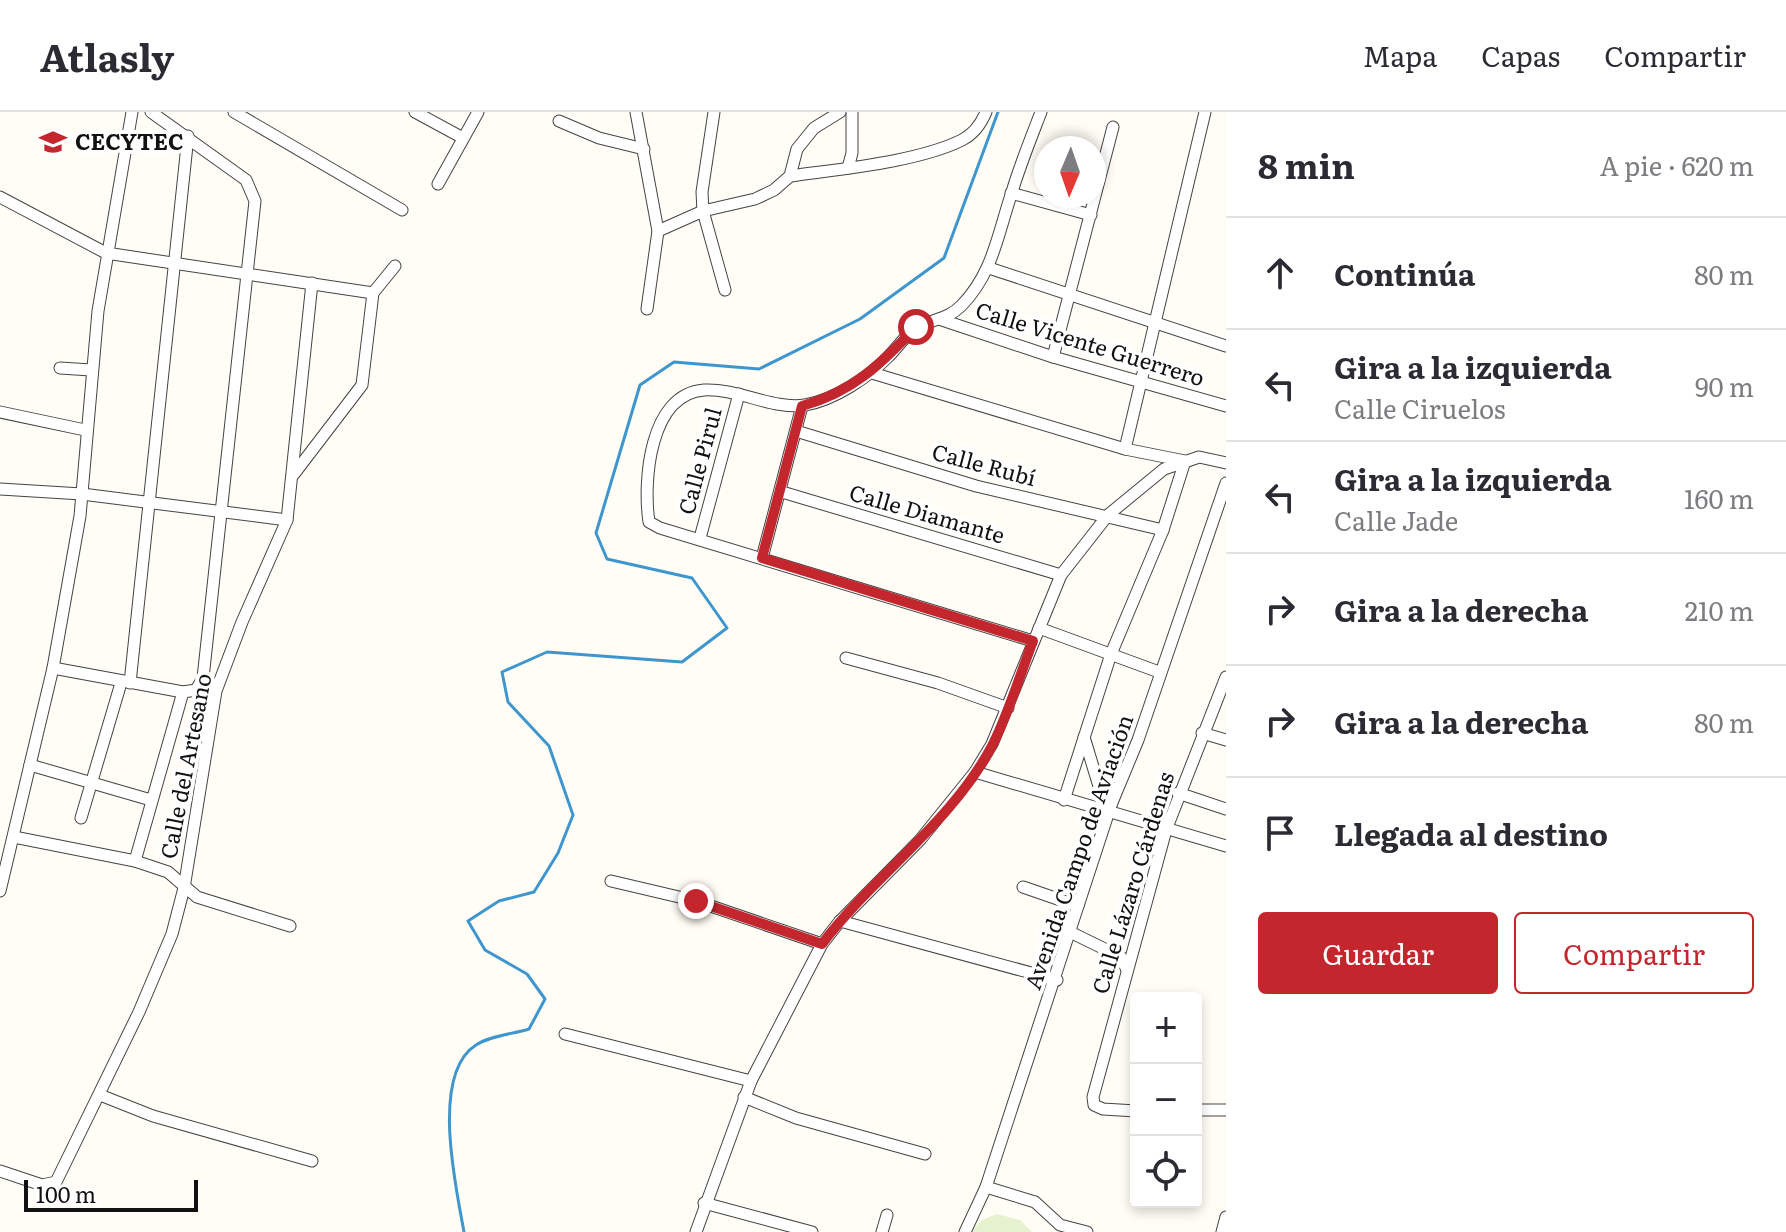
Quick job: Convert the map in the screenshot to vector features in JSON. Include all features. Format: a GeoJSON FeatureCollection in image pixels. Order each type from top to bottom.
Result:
{"type":"FeatureCollection","features":[{"type":"Feature","properties":{"kind":"street"},"geometry":{"type":"LineString","coordinates":[[0,891],[53,668],[82,494],[85,430],[106,253],[132,112]]}},
{"type":"Feature","properties":{"kind":"street"},"geometry":{"type":"LineString","coordinates":[[53,668],[183,692],[196,690],[203,678],[255,201],[246,180],[151,112]]}},
{"type":"Feature","properties":{"kind":"street"},"geometry":{"type":"LineString","coordinates":[[234,112],[402,210]]}},
{"type":"Feature","properties":{"kind":"street"},"geometry":{"type":"LineString","coordinates":[[415,112],[463,138]]}},
{"type":"Feature","properties":{"kind":"street"},"geometry":{"type":"LineString","coordinates":[[438,184],[478,112]]}},
{"type":"Feature","properties":{"kind":"street"},"geometry":{"type":"LineString","coordinates":[[636,112],[658,231],[647,309]]}},
{"type":"Feature","properties":{"kind":"street"},"geometry":{"type":"LineString","coordinates":[[714,112],[702,192],[703,211],[725,290]]}},
{"type":"Feature","properties":{"kind":"street"},"geometry":{"type":"LineString","coordinates":[[790,176],[797,149],[814,128],[840,112]]}},
{"type":"Feature","properties":{"kind":"street"},"geometry":{"type":"LineString","coordinates":[[848,168],[852,153],[852,112]]}},
{"type":"Feature","properties":{"kind":"street"},"geometry":{"type":"LineString","coordinates":[[658,231],[703,211],[755,199],[774,190],[790,176],[848,168],[962,141],[975,132],[986,112]]}},
{"type":"Feature","properties":{"kind":"street"},"geometry":{"type":"LineString","coordinates":[[1033,641],[649,522],[647,505],[654,443],[662,420],[684,396],[703,390],[802,406],[820,401],[872,373],[916,327],[942,320],[959,308],[989,268],[1011,193],[1041,112]]}},
{"type":"Feature","properties":{"kind":"street"},"geometry":{"type":"LineString","coordinates":[[1125,449],[1142,382],[1153,320],[1186,201],[1205,112]]}},
{"type":"Feature","properties":{"kind":"street"},"geometry":{"type":"LineString","coordinates":[[559,121],[599,138],[644,149]]}},
{"type":"Feature","properties":{"kind":"street"},"geometry":{"type":"LineString","coordinates":[[1053,357],[1067,293],[1113,127]]}},
{"type":"Feature","properties":{"kind":"street"},"geometry":{"type":"LineString","coordinates":[[81,818],[126,683],[151,502],[188,136]]}},
{"type":"Feature","properties":{"kind":"street"},"geometry":{"type":"LineString","coordinates":[[1011,193],[1091,215]]}},
{"type":"Feature","properties":{"kind":"street"},"geometry":{"type":"LineString","coordinates":[[0,197],[106,253],[373,293]]}},
{"type":"Feature","properties":{"kind":"street"},"geometry":{"type":"LineString","coordinates":[[292,477],[362,385],[373,293],[395,266]]}},
{"type":"Feature","properties":{"kind":"street"},"geometry":{"type":"LineString","coordinates":[[989,268],[1226,346]]}},
{"type":"Feature","properties":{"kind":"street","name":"Calle del Artesano"},"geometry":{"type":"LineString","coordinates":[[0,1171],[42,1185],[56,1182],[100,1095],[172,934],[184,888],[216,691],[242,622],[287,520],[312,283]]}},
{"type":"Feature","properties":{"kind":"street","name":"Calle Vicente Guerrero"},"geometry":{"type":"LineString","coordinates":[[942,320],[1053,357],[1226,406]]}},
{"type":"Feature","properties":{"kind":"street"},"geometry":{"type":"LineString","coordinates":[[60,368],[91,370]]}},
{"type":"Feature","properties":{"kind":"street"},"geometry":{"type":"LineString","coordinates":[[872,373],[1125,449],[1185,461]]}},
{"type":"Feature","properties":{"kind":"street","name":"Calle Pirul"},"geometry":{"type":"LineString","coordinates":[[700,538],[739,394]]}},
{"type":"Feature","properties":{"kind":"street"},"geometry":{"type":"LineString","coordinates":[[762,558],[782,492],[802,406]]}},
{"type":"Feature","properties":{"kind":"street"},"geometry":{"type":"LineString","coordinates":[[0,412],[85,430]]}},
{"type":"Feature","properties":{"kind":"street","name":"Calle Rubí"},"geometry":{"type":"LineString","coordinates":[[796,431],[976,486],[1163,530]]}},
{"type":"Feature","properties":{"kind":"street"},"geometry":{"type":"LineString","coordinates":[[696,1232],[704,1203],[751,1081],[822,944],[840,921],[920,840],[975,772],[1008,708],[1061,575],[1108,515],[1164,469],[1199,457],[1226,463]]}},
{"type":"Feature","properties":{"kind":"street"},"geometry":{"type":"LineString","coordinates":[[1064,800],[1111,654],[1163,530],[1185,461]]}},
{"type":"Feature","properties":{"kind":"street","name":"Avenida Campo de Aviación"},"geometry":{"type":"LineString","coordinates":[[965,1232],[986,1187],[1057,980],[1110,809],[1138,740],[1226,483]]}},
{"type":"Feature","properties":{"kind":"street"},"geometry":{"type":"LineString","coordinates":[[0,489],[82,494],[287,520]]}},
{"type":"Feature","properties":{"kind":"street","name":"Calle Diamante"},"geometry":{"type":"LineString","coordinates":[[782,492],[1061,575]]}},
{"type":"Feature","properties":{"kind":"street"},"geometry":{"type":"LineString","coordinates":[[1039,628],[1159,672]]}},
{"type":"Feature","properties":{"kind":"street"},"geometry":{"type":"LineString","coordinates":[[846,658],[924,679],[1008,708]]}},
{"type":"Feature","properties":{"kind":"street","name":"Calle Lázaro Cárdenas"},"geometry":{"type":"LineString","coordinates":[[1130,1111],[1103,1109],[1094,1105],[1166,830],[1202,733],[1222,702],[1226,677]]}},
{"type":"Feature","properties":{"kind":"street"},"geometry":{"type":"LineString","coordinates":[[135,861],[183,692]]}},
{"type":"Feature","properties":{"kind":"street"},"geometry":{"type":"LineString","coordinates":[[1202,733],[1226,740]]}},
{"type":"Feature","properties":{"kind":"street"},"geometry":{"type":"LineString","coordinates":[[1084,737],[1101,793],[1110,809]]}},
{"type":"Feature","properties":{"kind":"street"},"geometry":{"type":"LineString","coordinates":[[30,765],[151,800]]}},
{"type":"Feature","properties":{"kind":"street"},"geometry":{"type":"LineString","coordinates":[[975,772],[1064,800],[1110,809],[1166,830],[1226,846]]}},
{"type":"Feature","properties":{"kind":"street"},"geometry":{"type":"LineString","coordinates":[[1178,793],[1226,809]]}},
{"type":"Feature","properties":{"kind":"street"},"geometry":{"type":"LineString","coordinates":[[14,837],[135,861],[168,872],[180,879],[184,888],[197,897],[290,926]]}},
{"type":"Feature","properties":{"kind":"street"},"geometry":{"type":"LineString","coordinates":[[611,881],[696,901],[822,944]]}},
{"type":"Feature","properties":{"kind":"street"},"geometry":{"type":"LineString","coordinates":[[1023,887],[1078,906]]}},
{"type":"Feature","properties":{"kind":"street"},"geometry":{"type":"LineString","coordinates":[[840,921],[1057,980]]}},
{"type":"Feature","properties":{"kind":"street"},"geometry":{"type":"LineString","coordinates":[[1070,932],[1121,957],[1127,970]]}},
{"type":"Feature","properties":{"kind":"street"},"geometry":{"type":"LineString","coordinates":[[565,1034],[751,1081]]}},
{"type":"Feature","properties":{"kind":"street"},"geometry":{"type":"LineString","coordinates":[[100,1095],[153,1116],[312,1161]]}},
{"type":"Feature","properties":{"kind":"street"},"geometry":{"type":"LineString","coordinates":[[744,1097],[796,1118],[925,1154]]}},
{"type":"Feature","properties":{"kind":"street"},"geometry":{"type":"LineString","coordinates":[[1202,1110],[1226,1110]]}},
{"type":"Feature","properties":{"kind":"street"},"geometry":{"type":"LineString","coordinates":[[986,1187],[1035,1202],[1060,1225],[1087,1232]]}},
{"type":"Feature","properties":{"kind":"street"},"geometry":{"type":"LineString","coordinates":[[704,1203],[812,1232]]}},
{"type":"Feature","properties":{"kind":"street"},"geometry":{"type":"LineString","coordinates":[[882,1232],[887,1215]]}},
{"type":"Feature","properties":{"kind":"street"},"geometry":{"type":"LineString","coordinates":[[1222,1232],[1226,1217]]}},
{"type":"Feature","properties":{"kind":"green space"},"geometry":{"type":"Polygon","coordinates":[[[997,1214],[1020,1220],[1032,1232],[970,1232],[982,1220],[997,1214]]]}},
{"type":"Feature","properties":{"kind":"waterway"},"geometry":{"type":"LineString","coordinates":[[464,1232],[450,1132],[454,1080],[462,1060],[476,1045],[494,1037],[529,1029],[545,999],[527,974],[485,950],[468,921],[499,901],[534,892],[558,853],[573,815],[549,746],[508,702],[502,672],[547,652],[682,662],[727,628],[692,578],[607,559],[596,533],[640,385],[674,362],[759,369],[860,319],[944,258],[998,112]]}},
{"type":"Feature","properties":{"kind":"place","name":"CECYTEC"},"geometry":{"type":"Point","coordinates":[53,142]}},
{"type":"Feature","properties":{"kind":"route"},"geometry":{"type":"LineString","coordinates":[[696,901],[822,944],[840,921],[920,840],[975,772],[1008,708],[1033,641],[762,558],[782,492],[802,406],[820,401],[872,373],[916,327]]}}]}
